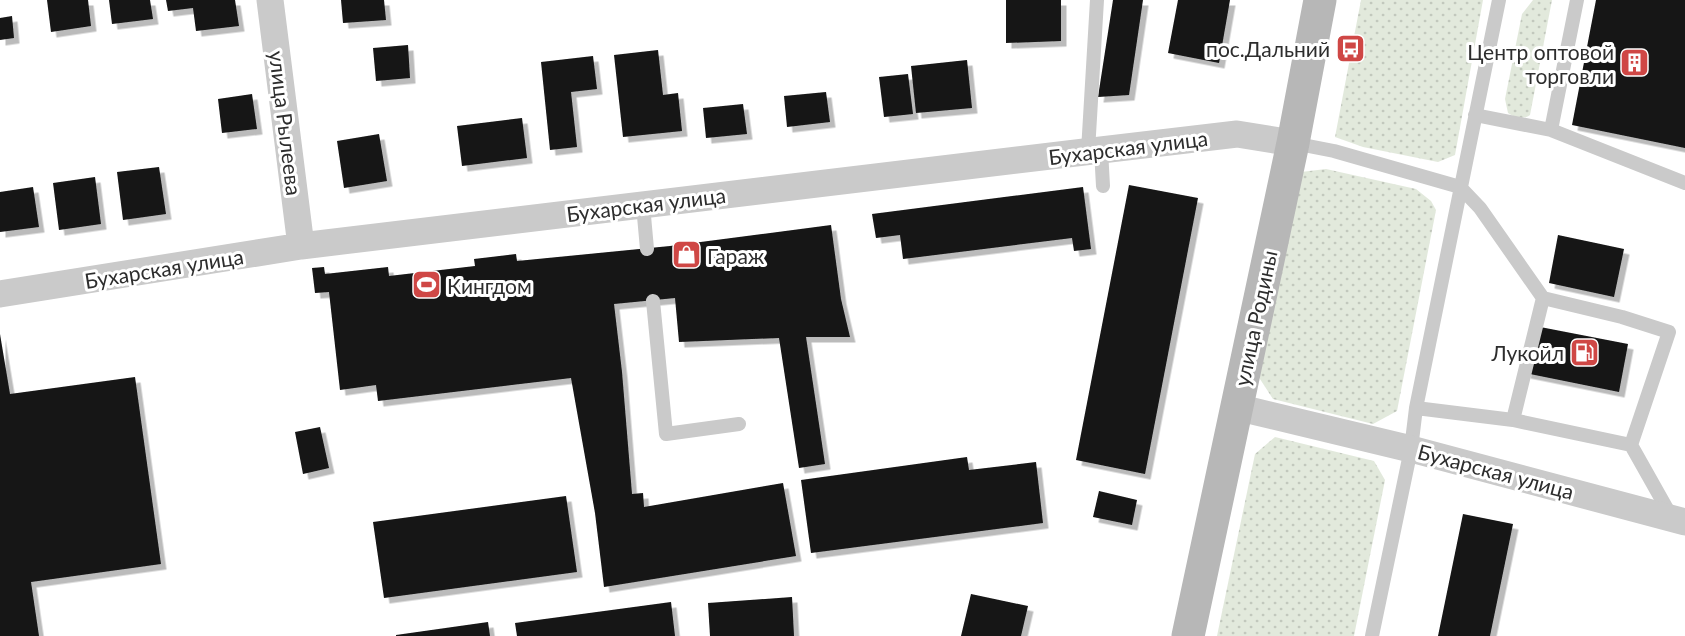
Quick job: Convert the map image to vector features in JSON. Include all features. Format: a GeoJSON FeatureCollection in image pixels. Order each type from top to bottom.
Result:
{"type":"FeatureCollection","features":[{"type":"Feature","properties":{"kind":"street","name":"улица Рылеева"},"geometry":{"type":"LineString","coordinates":[[270,0],[301,246]]}},
{"type":"Feature","properties":{"kind":"street","name":"улица Родины"},"geometry":{"type":"LineString","coordinates":[[1188,636],[1293,143],[1320,0]]}},
{"type":"Feature","properties":{"kind":"street","name":"Бухарская улица"},"geometry":{"type":"LineString","coordinates":[[0,294],[301,246],[1095,150],[1237,134],[1293,143]]}},
{"type":"Feature","properties":{"kind":"street","name":"Бухарская улица"},"geometry":{"type":"LineString","coordinates":[[1236,407],[1412,449],[1679,520]]}},
{"type":"Feature","properties":{"kind":"lane"},"geometry":{"type":"LineString","coordinates":[[1097,0],[1095,150],[1103,186]]}},
{"type":"Feature","properties":{"kind":"lane"},"geometry":{"type":"LineString","coordinates":[[1372,636],[1412,449],[1416,408],[1499,0]]}},
{"type":"Feature","properties":{"kind":"lane"},"geometry":{"type":"LineString","coordinates":[[1551,130],[1577,0]]}},
{"type":"Feature","properties":{"kind":"lane"},"geometry":{"type":"LineString","coordinates":[[1475,115],[1551,130],[1685,183]]}},
{"type":"Feature","properties":{"kind":"lane"},"geometry":{"type":"LineString","coordinates":[[1293,143],[1334,151],[1460,187],[1480,208],[1543,298],[1622,317],[1669,332],[1631,445]]}},
{"type":"Feature","properties":{"kind":"lane"},"geometry":{"type":"LineString","coordinates":[[643,205],[647,249]]}},
{"type":"Feature","properties":{"kind":"lane"},"geometry":{"type":"LineString","coordinates":[[1513,420],[1543,298]]}},
{"type":"Feature","properties":{"kind":"lane"},"geometry":{"type":"LineString","coordinates":[[653,300],[666,434],[739,424]]}},
{"type":"Feature","properties":{"kind":"lane"},"geometry":{"type":"LineString","coordinates":[[1416,408],[1513,420],[1631,445],[1679,520]]}},
{"type":"Feature","properties":{"kind":"shaded area"},"geometry":{"type":"Polygon","coordinates":[[[1361,0],[1483,0],[1455,155],[1438,162],[1363,147],[1335,137],[1361,0]]]}},
{"type":"Feature","properties":{"kind":"shaded area"},"geometry":{"type":"Polygon","coordinates":[[[1533,0],[1552,0],[1530,115],[1519,118],[1508,113],[1505,99],[1522,14],[1533,0]]]}},
{"type":"Feature","properties":{"kind":"shaded area"},"geometry":{"type":"Polygon","coordinates":[[[1326,169],[1416,189],[1431,201],[1436,210],[1397,411],[1373,424],[1273,399],[1258,376],[1301,172],[1326,169]]]}},
{"type":"Feature","properties":{"kind":"shaded area"},"geometry":{"type":"Polygon","coordinates":[[[1275,437],[1374,461],[1385,480],[1354,636],[1217,636],[1255,454],[1275,437]]]}},
{"type":"Feature","properties":{"kind":"building"},"geometry":{"type":"Polygon","coordinates":[[[47,0],[88,0],[91,26],[51,32],[47,0]]]}},
{"type":"Feature","properties":{"kind":"building"},"geometry":{"type":"Polygon","coordinates":[[[109,0],[150,0],[153,19],[112,24],[109,0]]]}},
{"type":"Feature","properties":{"kind":"building"},"geometry":{"type":"Polygon","coordinates":[[[166,0],[235,0],[239,26],[196,31],[193,8],[168,11],[166,0]]]}},
{"type":"Feature","properties":{"kind":"building"},"geometry":{"type":"Polygon","coordinates":[[[341,0],[384,0],[386,20],[343,23],[341,0]]]}},
{"type":"Feature","properties":{"kind":"building"},"geometry":{"type":"Polygon","coordinates":[[[1006,0],[1061,0],[1061,41],[1006,43],[1006,0]]]}},
{"type":"Feature","properties":{"kind":"building"},"geometry":{"type":"Polygon","coordinates":[[[1113,0],[1143,0],[1129,95],[1098,97],[1113,0]]]}},
{"type":"Feature","properties":{"kind":"building"},"geometry":{"type":"Polygon","coordinates":[[[1178,0],[1230,0],[1219,63],[1168,53],[1178,0]]]}},
{"type":"Feature","properties":{"kind":"building","name":"Центр оптовой торговли"},"geometry":{"type":"Polygon","coordinates":[[[1596,0],[1685,0],[1685,148],[1572,125],[1596,0]]]}},
{"type":"Feature","properties":{"kind":"building"},"geometry":{"type":"Polygon","coordinates":[[[12,16],[14,38],[0,40],[0,18],[12,16]]]}},
{"type":"Feature","properties":{"kind":"building"},"geometry":{"type":"Polygon","coordinates":[[[408,45],[410,78],[376,81],[373,48],[408,45]]]}},
{"type":"Feature","properties":{"kind":"building"},"geometry":{"type":"Polygon","coordinates":[[[658,50],[663,95],[678,93],[682,131],[623,137],[614,55],[658,50]]]}},
{"type":"Feature","properties":{"kind":"building"},"geometry":{"type":"Polygon","coordinates":[[[593,56],[597,89],[571,92],[577,147],[550,150],[541,62],[593,56]]]}},
{"type":"Feature","properties":{"kind":"building"},"geometry":{"type":"Polygon","coordinates":[[[967,60],[972,108],[916,113],[911,66],[967,60]]]}},
{"type":"Feature","properties":{"kind":"building"},"geometry":{"type":"Polygon","coordinates":[[[908,74],[913,114],[884,117],[879,77],[908,74]]]}},
{"type":"Feature","properties":{"kind":"building"},"geometry":{"type":"Polygon","coordinates":[[[826,92],[830,122],[787,127],[784,96],[826,92]]]}},
{"type":"Feature","properties":{"kind":"building"},"geometry":{"type":"Polygon","coordinates":[[[252,94],[257,129],[222,133],[218,99],[252,94]]]}},
{"type":"Feature","properties":{"kind":"building"},"geometry":{"type":"Polygon","coordinates":[[[743,104],[747,134],[706,138],[703,108],[743,104]]]}},
{"type":"Feature","properties":{"kind":"building"},"geometry":{"type":"Polygon","coordinates":[[[522,118],[527,158],[462,166],[457,126],[522,118]]]}},
{"type":"Feature","properties":{"kind":"building"},"geometry":{"type":"Polygon","coordinates":[[[379,134],[387,181],[344,188],[337,141],[379,134]]]}},
{"type":"Feature","properties":{"kind":"building"},"geometry":{"type":"Polygon","coordinates":[[[159,167],[166,214],[123,220],[117,172],[159,167]]]}},
{"type":"Feature","properties":{"kind":"building"},"geometry":{"type":"Polygon","coordinates":[[[95,177],[101,224],[59,230],[53,183],[95,177]]]}},
{"type":"Feature","properties":{"kind":"building"},"geometry":{"type":"Polygon","coordinates":[[[1129,185],[1198,198],[1145,474],[1076,460],[1129,185]]]}},
{"type":"Feature","properties":{"kind":"building"},"geometry":{"type":"Polygon","coordinates":[[[33,187],[39,227],[0,232],[0,192],[33,187]]]}},
{"type":"Feature","properties":{"kind":"building"},"geometry":{"type":"Polygon","coordinates":[[[1083,187],[1091,249],[1074,251],[1072,238],[903,259],[900,235],[876,238],[872,214],[1083,187]]]}},
{"type":"Feature","properties":{"kind":"building"},"geometry":{"type":"Polygon","coordinates":[[[831,225],[841,299],[850,337],[806,337],[825,464],[799,468],[779,338],[679,342],[675,298],[614,304],[632,494],[643,493],[644,507],[783,483],[796,556],[604,587],[595,513],[571,378],[378,401],[376,385],[340,390],[329,292],[315,293],[312,268],[324,267],[325,274],[388,267],[389,276],[475,266],[474,259],[516,254],[517,261],[670,246],[831,225]]]}},
{"type":"Feature","properties":{"kind":"building"},"geometry":{"type":"Polygon","coordinates":[[[1558,235],[1624,249],[1614,297],[1549,283],[1558,235]]]}},
{"type":"Feature","properties":{"kind":"building"},"geometry":{"type":"Polygon","coordinates":[[[1535,326],[1628,344],[1619,392],[1525,373],[1535,326]]]}},
{"type":"Feature","properties":{"kind":"building"},"geometry":{"type":"Polygon","coordinates":[[[0,334],[10,394],[135,377],[161,564],[31,582],[39,636],[0,636],[0,334]]]}},
{"type":"Feature","properties":{"kind":"building"},"geometry":{"type":"Polygon","coordinates":[[[320,427],[329,468],[303,474],[295,432],[320,427]]]}},
{"type":"Feature","properties":{"kind":"building"},"geometry":{"type":"Polygon","coordinates":[[[967,457],[969,470],[1036,462],[1043,523],[811,553],[801,480],[967,457]]]}},
{"type":"Feature","properties":{"kind":"building"},"geometry":{"type":"Polygon","coordinates":[[[1099,491],[1137,500],[1132,525],[1093,517],[1099,491]]]}},
{"type":"Feature","properties":{"kind":"building"},"geometry":{"type":"Polygon","coordinates":[[[566,496],[577,572],[384,598],[373,522],[566,496]]]}},
{"type":"Feature","properties":{"kind":"building"},"geometry":{"type":"Polygon","coordinates":[[[1463,514],[1513,524],[1490,636],[1438,636],[1463,514]]]}},
{"type":"Feature","properties":{"kind":"building"},"geometry":{"type":"Polygon","coordinates":[[[971,594],[1028,606],[1021,636],[961,636],[971,594]]]}},
{"type":"Feature","properties":{"kind":"building"},"geometry":{"type":"Polygon","coordinates":[[[792,597],[794,636],[710,636],[708,603],[792,597]]]}},
{"type":"Feature","properties":{"kind":"building"},"geometry":{"type":"Polygon","coordinates":[[[671,602],[675,636],[517,636],[515,623],[671,602]]]}},
{"type":"Feature","properties":{"kind":"building"},"geometry":{"type":"Polygon","coordinates":[[[488,622],[490,636],[396,636],[396,635],[488,622]]]}},
{"type":"Feature","properties":{"kind":"place","name":"пос.Дальний"},"geometry":{"type":"Point","coordinates":[1351,48]}},
{"type":"Feature","properties":{"kind":"place","name":"Центр оптовой торговли"},"geometry":{"type":"Point","coordinates":[1635,63]}},
{"type":"Feature","properties":{"kind":"place","name":"Гараж"},"geometry":{"type":"Point","coordinates":[686,255]}},
{"type":"Feature","properties":{"kind":"place","name":"Кингдом"},"geometry":{"type":"Point","coordinates":[426,285]}},
{"type":"Feature","properties":{"kind":"place","name":"Лукойл"},"geometry":{"type":"Point","coordinates":[1585,352]}}]}
